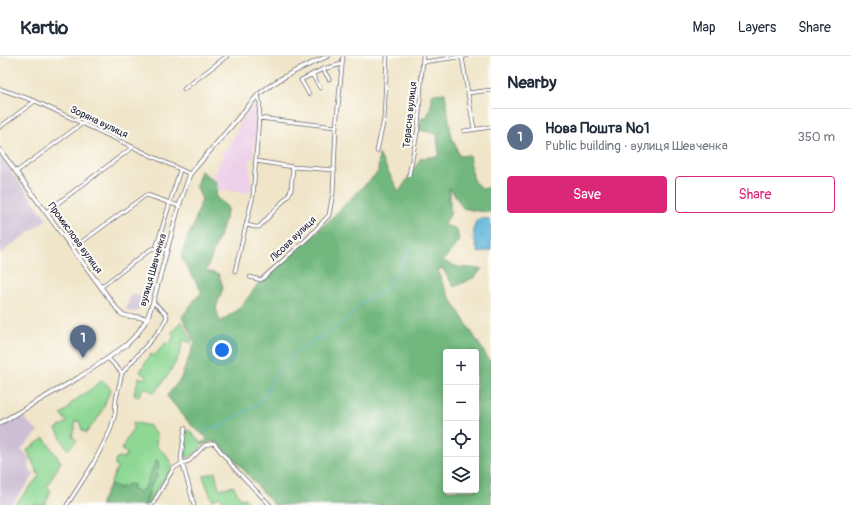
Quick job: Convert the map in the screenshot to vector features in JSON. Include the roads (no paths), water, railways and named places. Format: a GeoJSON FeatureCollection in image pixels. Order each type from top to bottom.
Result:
{"type":"FeatureCollection","features":[{"type":"Feature","properties":{"kind":"street"},"geometry":{"type":"LineString","coordinates":[[184,89],[227,56]]}},
{"type":"Feature","properties":{"kind":"street","name":"вулиця Шевченка"},"geometry":{"type":"LineString","coordinates":[[0,423],[78,378],[108,358],[131,340],[147,319],[190,174],[258,96],[290,73],[328,56]]}},
{"type":"Feature","properties":{"kind":"street","name":"Лісова вулиця"},"geometry":{"type":"LineString","coordinates":[[250,277],[261,280],[309,237],[329,215],[334,170],[342,56]]}},
{"type":"Feature","properties":{"kind":"street"},"geometry":{"type":"LineString","coordinates":[[378,151],[384,119],[387,56]]}},
{"type":"Feature","properties":{"kind":"street","name":"Терасна вулиця"},"geometry":{"type":"LineString","coordinates":[[409,175],[418,128],[423,56]]}},
{"type":"Feature","properties":{"kind":"street"},"geometry":{"type":"LineString","coordinates":[[462,56],[474,129]]}},
{"type":"Feature","properties":{"kind":"street"},"geometry":{"type":"LineString","coordinates":[[423,62],[466,56]]}},
{"type":"Feature","properties":{"kind":"street"},"geometry":{"type":"LineString","coordinates":[[309,94],[301,80],[323,69],[342,64]]}},
{"type":"Feature","properties":{"kind":"street"},"geometry":{"type":"LineString","coordinates":[[323,69],[329,79]]}},
{"type":"Feature","properties":{"kind":"street"},"geometry":{"type":"LineString","coordinates":[[312,74],[320,88]]}},
{"type":"Feature","properties":{"kind":"street","name":"Зоряна вулиця"},"geometry":{"type":"LineString","coordinates":[[0,89],[35,101],[190,174]]}},
{"type":"Feature","properties":{"kind":"street"},"geometry":{"type":"LineString","coordinates":[[468,93],[491,90]]}},
{"type":"Feature","properties":{"kind":"street"},"geometry":{"type":"LineString","coordinates":[[235,272],[254,196],[260,104],[258,96]]}},
{"type":"Feature","properties":{"kind":"street"},"geometry":{"type":"LineString","coordinates":[[0,127],[35,101]]}},
{"type":"Feature","properties":{"kind":"street"},"geometry":{"type":"LineString","coordinates":[[259,118],[336,127]]}},
{"type":"Feature","properties":{"kind":"street"},"geometry":{"type":"LineString","coordinates":[[16,172],[83,123]]}},
{"type":"Feature","properties":{"kind":"street"},"geometry":{"type":"LineString","coordinates":[[464,131],[491,127]]}},
{"type":"Feature","properties":{"kind":"street"},"geometry":{"type":"LineString","coordinates":[[46,212],[134,147]]}},
{"type":"Feature","properties":{"kind":"street","name":"Промислова вулиця"},"geometry":{"type":"LineString","coordinates":[[0,150],[122,315],[147,319]]}},
{"type":"Feature","properties":{"kind":"street"},"geometry":{"type":"LineString","coordinates":[[256,161],[293,167],[334,170]]}},
{"type":"Feature","properties":{"kind":"street"},"geometry":{"type":"LineString","coordinates":[[247,225],[259,227],[288,196],[291,190],[293,167]]}},
{"type":"Feature","properties":{"kind":"street"},"geometry":{"type":"LineString","coordinates":[[156,248],[180,170]]}},
{"type":"Feature","properties":{"kind":"street"},"geometry":{"type":"LineString","coordinates":[[72,249],[146,195],[180,206]]}},
{"type":"Feature","properties":{"kind":"street"},"geometry":{"type":"LineString","coordinates":[[101,287],[151,249],[156,248],[167,250]]}},
{"type":"Feature","properties":{"kind":"street"},"geometry":{"type":"LineString","coordinates":[[67,505],[92,466],[110,431],[122,373],[160,330],[167,317],[166,314],[153,302]]}},
{"type":"Feature","properties":{"kind":"street"},"geometry":{"type":"LineString","coordinates":[[108,358],[122,373]]}},
{"type":"Feature","properties":{"kind":"street"},"geometry":{"type":"LineString","coordinates":[[185,428],[181,458],[194,505]]}},
{"type":"Feature","properties":{"kind":"street"},"geometry":{"type":"LineString","coordinates":[[152,505],[173,469],[182,463],[189,461],[205,445],[214,443],[235,469],[270,505]]}},
{"type":"Feature","properties":{"kind":"water"},"geometry":{"type":"Polygon","coordinates":[[[480,218],[488,219],[491,222],[491,250],[479,253],[475,243],[474,226],[476,221],[480,218]]]}},
{"type":"Feature","properties":{"kind":"waterway"},"geometry":{"type":"LineString","coordinates":[[411,250],[413,246]]}},
{"type":"Feature","properties":{"kind":"waterway"},"geometry":{"type":"LineString","coordinates":[[204,432],[213,427],[222,427],[231,419],[260,403],[267,392],[272,378],[295,353],[307,347],[313,340],[324,336],[337,327],[353,313],[360,304],[388,287],[393,277],[398,275],[405,257],[410,252]]}},
{"type":"Feature","properties":{"kind":"place","name":"Нова Пошта №1"},"geometry":{"type":"Point","coordinates":[83,358]}}]}
